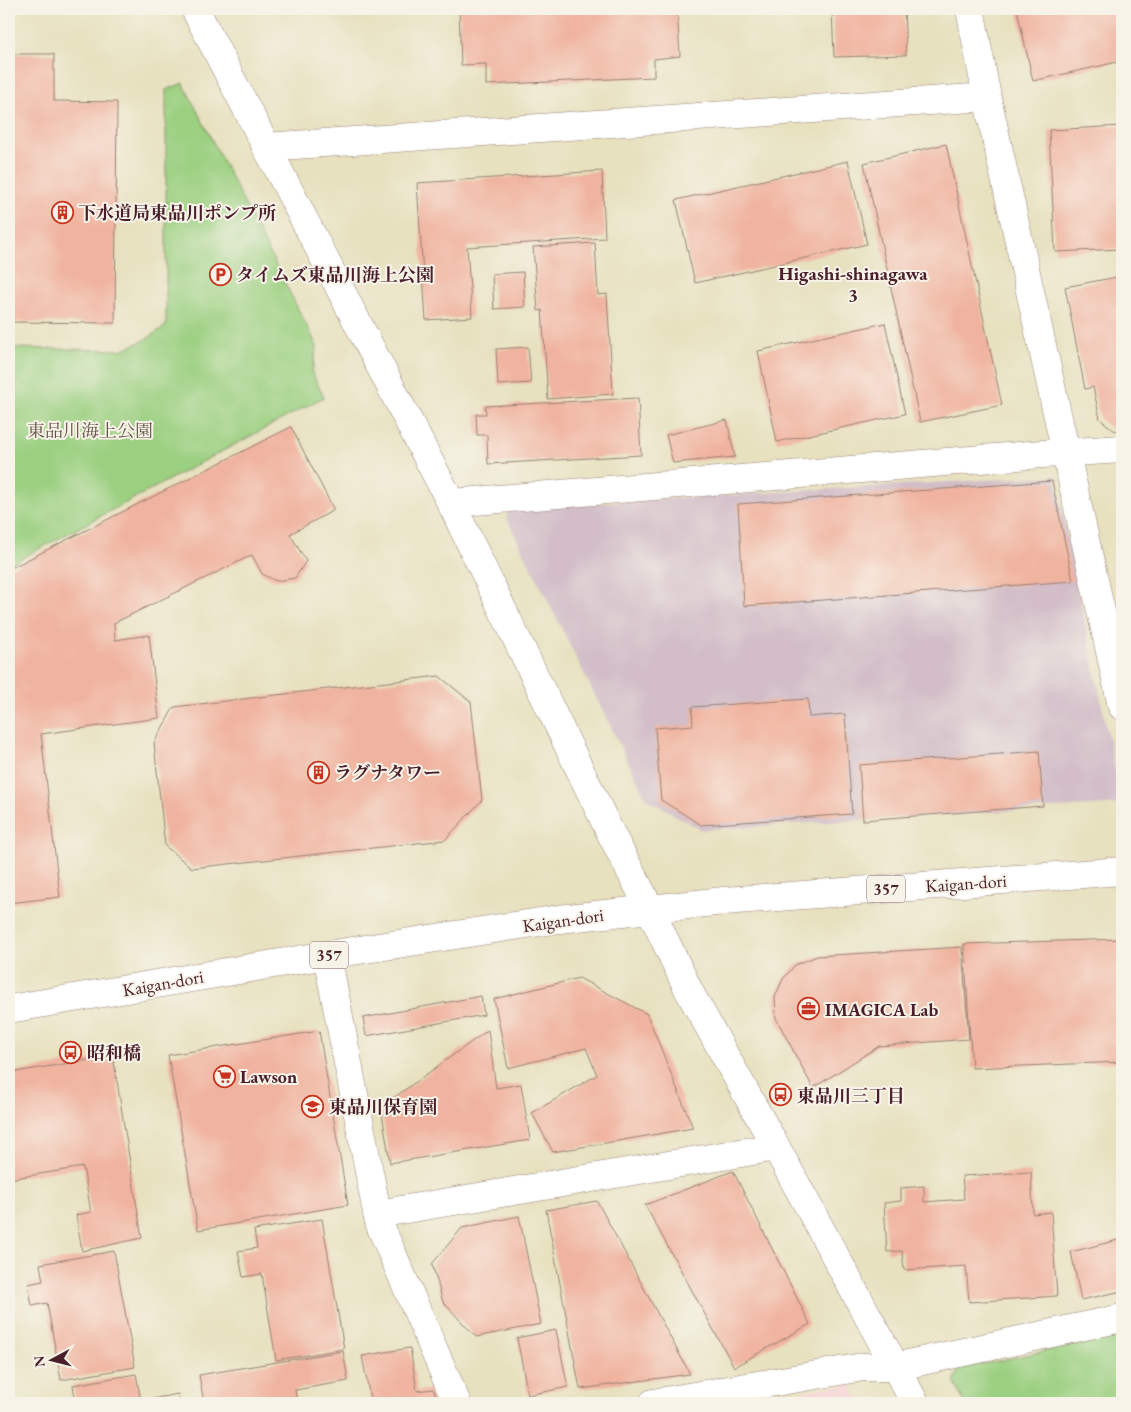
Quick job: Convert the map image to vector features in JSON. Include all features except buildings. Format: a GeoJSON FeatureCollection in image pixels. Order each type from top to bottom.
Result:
{"type":"FeatureCollection","features":[{"type":"Feature","properties":{"kind":"main road"},"geometry":{"type":"LineString","coordinates":[[195,9],[451,503],[689,991],[915,1403]]}},
{"type":"Feature","properties":{"kind":"main road"},"geometry":{"type":"LineString","coordinates":[[970,9],[987,97],[1122,706]]}},
{"type":"Feature","properties":{"kind":"main road"},"geometry":{"type":"LineString","coordinates":[[266,147],[987,97]]}},
{"type":"Feature","properties":{"kind":"main road"},"geometry":{"type":"LineString","coordinates":[[451,503],[1066,452],[1122,449]]}},
{"type":"Feature","properties":{"kind":"main road","name":"Kaigan-dori"},"geometry":{"type":"LineString","coordinates":[[9,1010],[327,955],[559,919],[724,901],[1122,871]]}},
{"type":"Feature","properties":{"kind":"main road"},"geometry":{"type":"LineString","coordinates":[[327,955],[379,1223],[457,1403]]}},
{"type":"Feature","properties":{"kind":"main road"},"geometry":{"type":"LineString","coordinates":[[377,1214],[776,1147]]}},
{"type":"Feature","properties":{"kind":"main road"},"geometry":{"type":"LineString","coordinates":[[653,1403],[863,1367],[894,1367],[1122,1318]]}},
{"type":"Feature","properties":{"kind":"shaded area"},"geometry":{"type":"Polygon","coordinates":[[[1055,476],[1122,804],[701,830],[646,798],[506,517],[510,508],[1055,476]]]}},
{"type":"Feature","properties":{"kind":"shaded area"},"geometry":{"type":"Polygon","coordinates":[[[850,1384],[860,1403],[734,1403],[850,1384]]]}},
{"type":"Feature","properties":{"kind":"green space","name":"東品川海上公園"},"geometry":{"type":"Polygon","coordinates":[[[183,83],[317,346],[312,373],[324,397],[9,565],[9,348],[121,350],[143,341],[166,326],[166,90],[183,83]]]}},
{"type":"Feature","properties":{"kind":"green space"},"geometry":{"type":"Polygon","coordinates":[[[1122,1335],[1122,1403],[965,1403],[954,1382],[959,1369],[1122,1335]]]}},
{"type":"Feature","properties":{"kind":"place","name":"下水道局東品川ポンプ所"},"geometry":{"type":"Point","coordinates":[62,212]}},
{"type":"Feature","properties":{"kind":"place","name":"タイムズ東品川海上公園"},"geometry":{"type":"Point","coordinates":[220,274]}},
{"type":"Feature","properties":{"kind":"place","name":"ラグナタワー"},"geometry":{"type":"Point","coordinates":[318,772]}},
{"type":"Feature","properties":{"kind":"place","name":"IMAGICA Lab"},"geometry":{"type":"Point","coordinates":[809,1009]}},
{"type":"Feature","properties":{"kind":"place","name":"昭和橋"},"geometry":{"type":"Point","coordinates":[71,1052]}},
{"type":"Feature","properties":{"kind":"place","name":"Lawson"},"geometry":{"type":"Point","coordinates":[224,1076]}},
{"type":"Feature","properties":{"kind":"place","name":"東品川三丁目"},"geometry":{"type":"Point","coordinates":[781,1095]}},
{"type":"Feature","properties":{"kind":"place","name":"東品川保育園"},"geometry":{"type":"Point","coordinates":[313,1106]}},
{"type":"Feature","properties":{"kind":"district","name":"Higashi-shinagawa 3"},"geometry":{"type":"Point","coordinates":[853,284]}}]}
